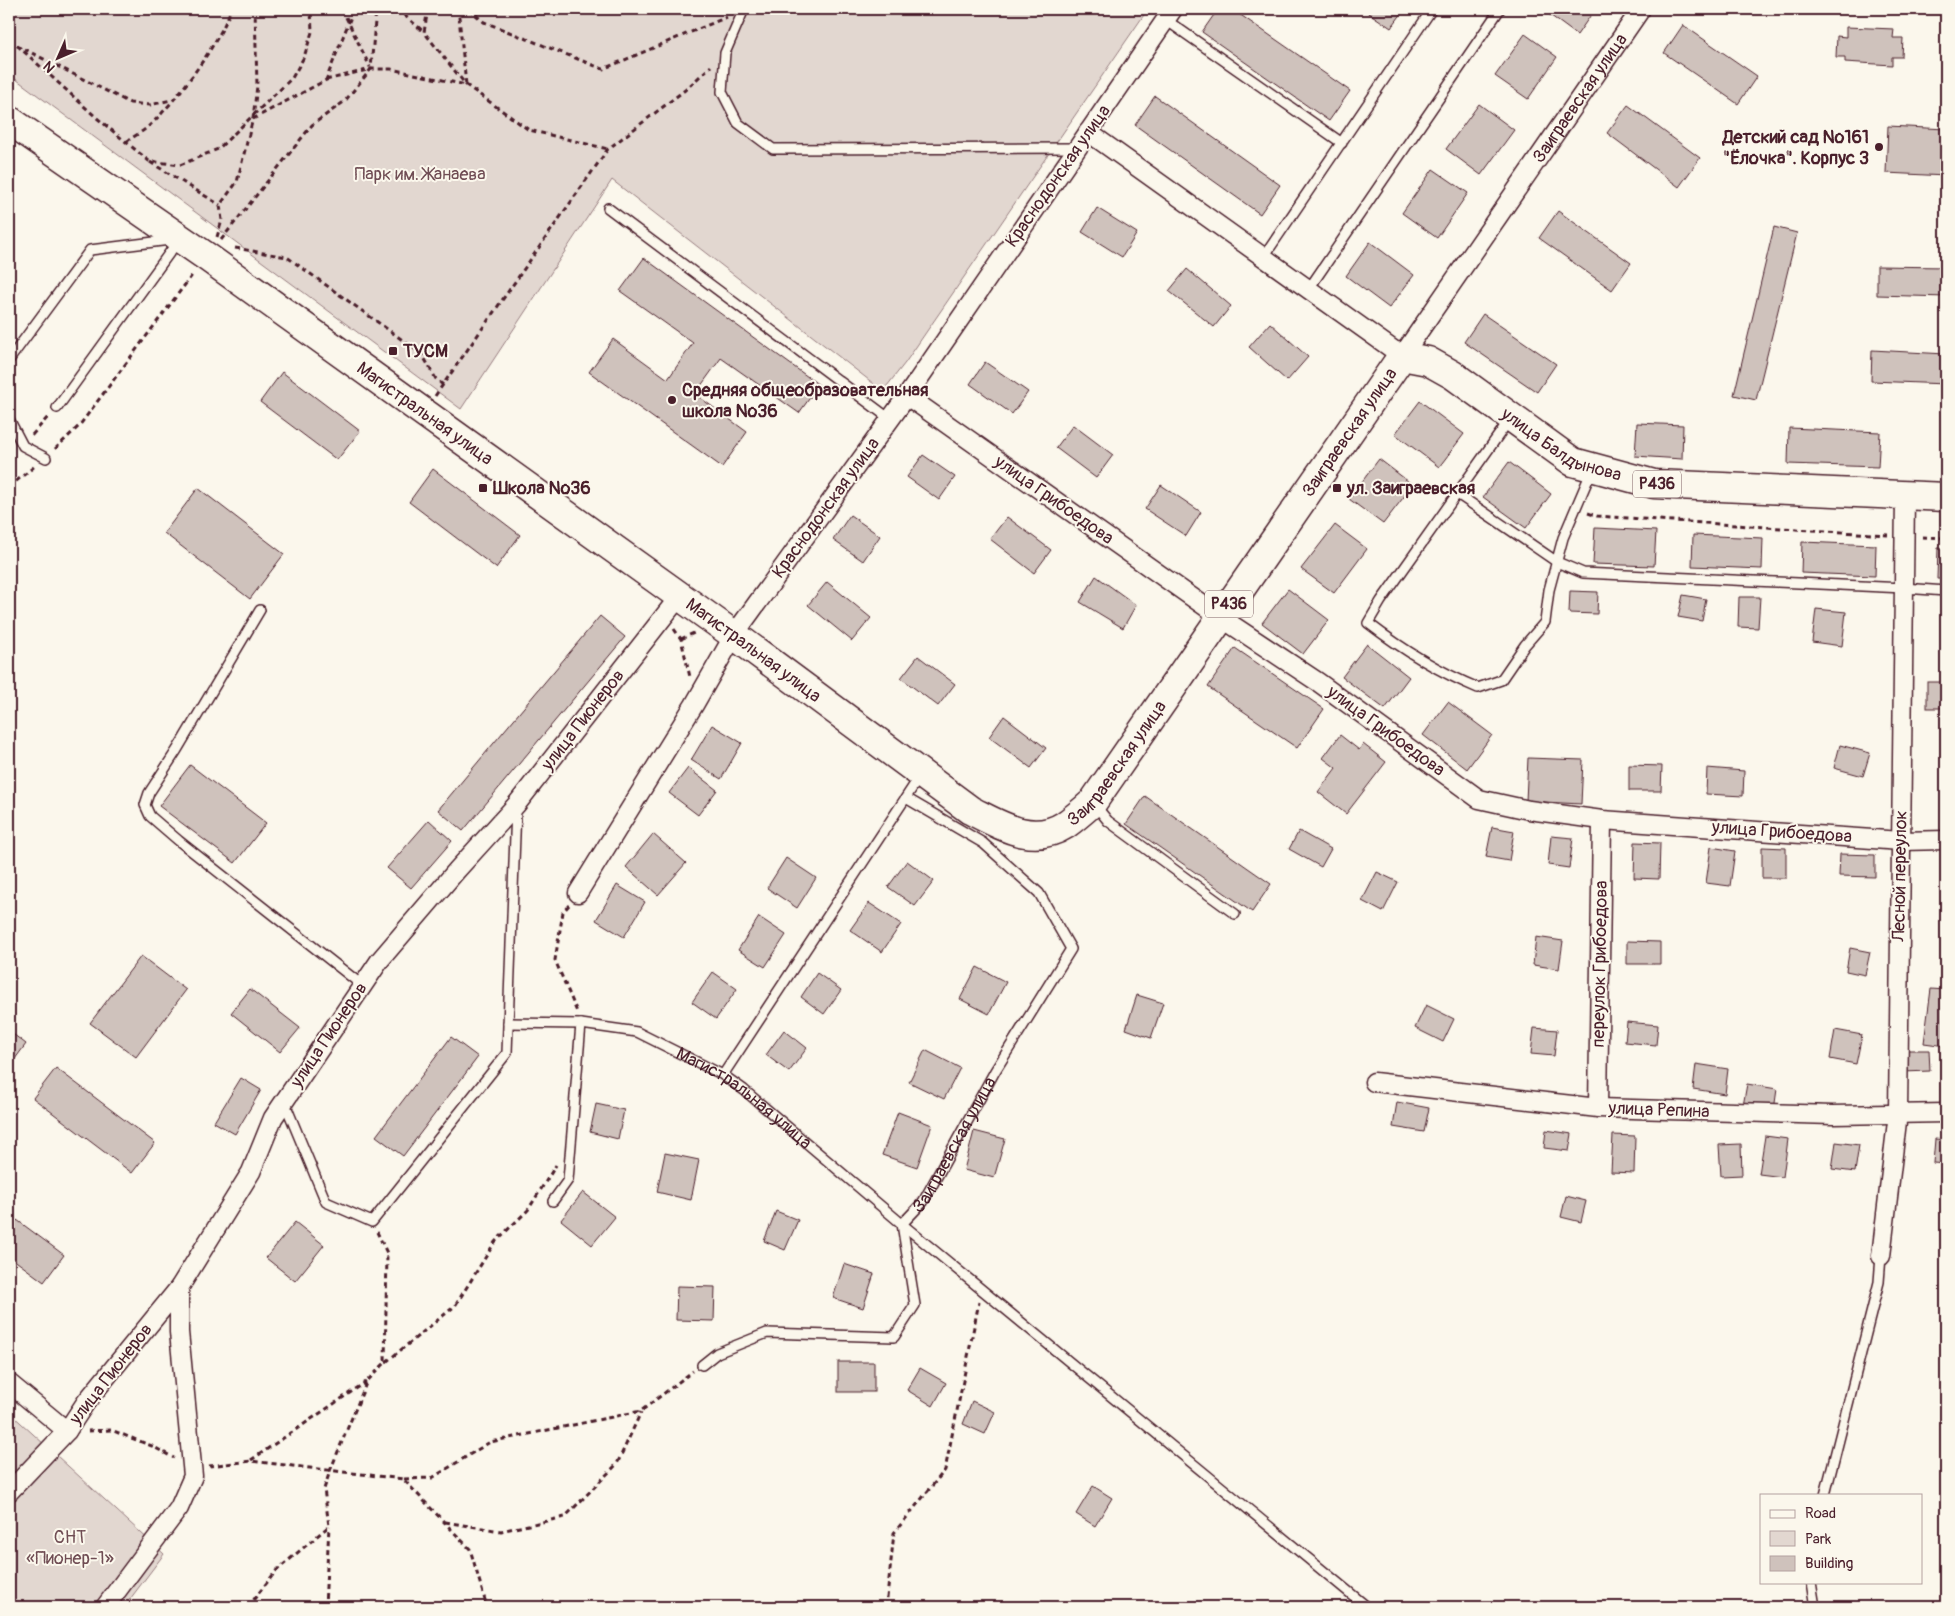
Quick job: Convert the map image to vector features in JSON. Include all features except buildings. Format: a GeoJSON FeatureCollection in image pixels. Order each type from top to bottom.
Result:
{"type":"FeatureCollection","features":[{"type":"Feature","properties":{"kind":"main road","name":"Магистральная улица"},"geometry":{"type":"LineString","coordinates":[[13,109],[180,238],[216,245],[423,413],[672,606],[734,635],[970,810],[1012,831],[1040,835]]}},
{"type":"Feature","properties":{"kind":"main road","name":"улица Балдынова"},"geometry":{"type":"LineString","coordinates":[[1402,356],[1428,361],[1453,375],[1574,462],[1654,484],[1946,497]]}},
{"type":"Feature","properties":{"kind":"main road","name":"Заиграевская улица"},"geometry":{"type":"LineString","coordinates":[[1040,835],[1064,825],[1093,802],[1402,356]]}},
{"type":"Feature","properties":{"kind":"street","name":"Заиграевская улица"},"geometry":{"type":"LineString","coordinates":[[1402,356],[1642,9]]}},
{"type":"Feature","properties":{"kind":"street","name":"Краснодонская улица"},"geometry":{"type":"LineString","coordinates":[[578,893],[696,703],[734,635],[907,396],[1169,14]]}},
{"type":"Feature","properties":{"kind":"street"},"geometry":{"type":"LineString","coordinates":[[1088,132],[1402,356]]}},
{"type":"Feature","properties":{"kind":"street","name":"улица Грибоедова"},"geometry":{"type":"LineString","coordinates":[[907,396],[1220,617],[1318,682],[1479,799],[1529,810],[1602,820],[1901,841],[1946,840]]}},
{"type":"Feature","properties":{"kind":"street","name":"Лесной переулок"},"geometry":{"type":"LineString","coordinates":[[1881,1256],[1898,1113],[1905,496]]}},
{"type":"Feature","properties":{"kind":"street","name":"улица Пионеров"},"geometry":{"type":"LineString","coordinates":[[9,1492],[68,1431],[86,1402],[179,1288],[251,1172],[273,1118],[380,960],[516,805],[672,606]]}},
{"type":"Feature","properties":{"kind":"street","name":"переулок Грибоедова"},"geometry":{"type":"LineString","coordinates":[[1598,1108],[1602,820]]}},
{"type":"Feature","properties":{"kind":"street","name":"улица Репина"},"geometry":{"type":"LineString","coordinates":[[1374,1082],[1598,1108],[1833,1115],[1946,1113]]}},
{"type":"Feature","properties":{"kind":"street"},"geometry":{"type":"LineString","coordinates":[[105,1607],[179,1508],[193,1476],[194,1469],[178,1332],[179,1288]]}},
{"type":"Feature","properties":{"kind":"street"},"geometry":{"type":"LineString","coordinates":[[9,1383],[68,1431]]}},
{"type":"Feature","properties":{"kind":"lane"},"geometry":{"type":"LineString","coordinates":[[744,9],[724,53],[722,92],[738,123],[773,149],[1077,148]]}},
{"type":"Feature","properties":{"kind":"lane"},"geometry":{"type":"LineString","coordinates":[[1263,258],[1430,12],[1429,9]]}},
{"type":"Feature","properties":{"kind":"lane"},"geometry":{"type":"LineString","coordinates":[[1308,290],[1500,9]]}},
{"type":"Feature","properties":{"kind":"lane"},"geometry":{"type":"LineString","coordinates":[[1169,14],[1342,143]]}},
{"type":"Feature","properties":{"kind":"lane"},"geometry":{"type":"LineString","coordinates":[[608,208],[890,419]]}},
{"type":"Feature","properties":{"kind":"lane"},"geometry":{"type":"LineString","coordinates":[[9,360],[90,250],[180,238]]}},
{"type":"Feature","properties":{"kind":"lane"},"geometry":{"type":"LineString","coordinates":[[56,408],[180,238]]}},
{"type":"Feature","properties":{"kind":"lane"},"geometry":{"type":"LineString","coordinates":[[1512,417],[1456,493],[1381,601],[1368,623],[1444,674],[1478,688],[1501,680],[1525,645],[1545,622],[1549,590],[1563,538],[1593,467]]}},
{"type":"Feature","properties":{"kind":"lane"},"geometry":{"type":"LineString","coordinates":[[9,419],[23,446],[46,458]]}},
{"type":"Feature","properties":{"kind":"lane"},"geometry":{"type":"LineString","coordinates":[[1456,493],[1556,562],[1583,573],[1946,591]]}},
{"type":"Feature","properties":{"kind":"lane"},"geometry":{"type":"LineString","coordinates":[[260,610],[177,750],[149,793],[145,805],[150,816],[180,842],[363,986]]}},
{"type":"Feature","properties":{"kind":"lane"},"geometry":{"type":"LineString","coordinates":[[723,1075],[921,774]]}},
{"type":"Feature","properties":{"kind":"lane","name":"Заиграевская улица"},"geometry":{"type":"LineString","coordinates":[[902,1224],[923,1202],[995,1071],[1071,949],[1040,893],[983,842],[906,798]]}},
{"type":"Feature","properties":{"kind":"lane"},"geometry":{"type":"LineString","coordinates":[[1093,802],[1108,821],[1235,914]]}},
{"type":"Feature","properties":{"kind":"lane"},"geometry":{"type":"LineString","coordinates":[[284,1101],[326,1202],[372,1222],[507,1053],[516,805]]}},
{"type":"Feature","properties":{"kind":"lane","name":"Магистральная улица"},"geometry":{"type":"LineString","coordinates":[[508,1023],[581,1024],[637,1032],[723,1075],[744,1090],[902,1224],[1367,1607]]}},
{"type":"Feature","properties":{"kind":"lane"},"geometry":{"type":"LineString","coordinates":[[553,1201],[568,1180],[581,1024]]}},
{"type":"Feature","properties":{"kind":"lane"},"geometry":{"type":"LineString","coordinates":[[702,1365],[717,1353],[767,1333],[894,1336],[915,1305],[902,1224]]}},
{"type":"Feature","properties":{"kind":"lane"},"geometry":{"type":"LineString","coordinates":[[1825,1494],[1879,1282],[1881,1256]]}},
{"type":"Feature","properties":{"kind":"lane"},"geometry":{"type":"LineString","coordinates":[[1812,1584],[1815,1607]]}},
{"type":"Feature","properties":{"kind":"path"},"geometry":{"type":"LineString","coordinates":[[126,142],[148,127],[172,100],[203,60],[227,22],[231,9]]}},
{"type":"Feature","properties":{"kind":"path"},"geometry":{"type":"LineString","coordinates":[[216,245],[222,220],[220,205],[237,182],[253,117],[257,86],[255,9]]}},
{"type":"Feature","properties":{"kind":"path"},"geometry":{"type":"LineString","coordinates":[[149,161],[180,165],[218,148],[253,117],[292,78],[304,57],[312,32],[311,9]]}},
{"type":"Feature","properties":{"kind":"path"},"geometry":{"type":"LineString","coordinates":[[342,9],[371,68]]}},
{"type":"Feature","properties":{"kind":"path"},"geometry":{"type":"LineString","coordinates":[[326,80],[354,9]]}},
{"type":"Feature","properties":{"kind":"path"},"geometry":{"type":"LineString","coordinates":[[9,487],[46,458],[79,426],[216,245],[312,125],[346,101],[371,68],[376,9]]}},
{"type":"Feature","properties":{"kind":"path"},"geometry":{"type":"LineString","coordinates":[[397,9],[424,32],[466,85],[529,130],[608,149]]}},
{"type":"Feature","properties":{"kind":"path"},"geometry":{"type":"LineString","coordinates":[[424,32],[428,9]]}},
{"type":"Feature","properties":{"kind":"path"},"geometry":{"type":"LineString","coordinates":[[456,9],[459,17],[466,85]]}},
{"type":"Feature","properties":{"kind":"path"},"geometry":{"type":"LineString","coordinates":[[470,9],[484,22],[603,69],[744,9]]}},
{"type":"Feature","properties":{"kind":"path"},"geometry":{"type":"LineString","coordinates":[[9,41],[130,103],[150,106],[172,100]]}},
{"type":"Feature","properties":{"kind":"path"},"geometry":{"type":"LineString","coordinates":[[18,47],[149,161],[220,205]]}},
{"type":"Feature","properties":{"kind":"path"},"geometry":{"type":"LineString","coordinates":[[423,413],[608,149],[685,90],[724,53]]}},
{"type":"Feature","properties":{"kind":"path"},"geometry":{"type":"LineString","coordinates":[[253,117],[326,80],[371,68],[391,69],[466,85]]}},
{"type":"Feature","properties":{"kind":"path"},"geometry":{"type":"LineString","coordinates":[[9,93],[13,109]]}},
{"type":"Feature","properties":{"kind":"path"},"geometry":{"type":"LineString","coordinates":[[232,247],[287,257],[422,354],[436,379],[443,384]]}},
{"type":"Feature","properties":{"kind":"path"},"geometry":{"type":"LineString","coordinates":[[23,446],[56,408]]}},
{"type":"Feature","properties":{"kind":"path"},"geometry":{"type":"LineString","coordinates":[[1575,509],[1597,516],[1946,538]]}},
{"type":"Feature","properties":{"kind":"path"},"geometry":{"type":"LineString","coordinates":[[672,606],[696,703]]}},
{"type":"Feature","properties":{"kind":"path"},"geometry":{"type":"LineString","coordinates":[[578,893],[563,912],[555,960],[581,1024]]}},
{"type":"Feature","properties":{"kind":"path"},"geometry":{"type":"LineString","coordinates":[[251,1461],[367,1382],[385,1363],[455,1306],[495,1242],[528,1210],[573,1136]]}},
{"type":"Feature","properties":{"kind":"path"},"geometry":{"type":"LineString","coordinates":[[372,1222],[387,1253],[385,1363]]}},
{"type":"Feature","properties":{"kind":"path"},"geometry":{"type":"LineString","coordinates":[[886,1607],[894,1533],[945,1470],[981,1289]]}},
{"type":"Feature","properties":{"kind":"path"},"geometry":{"type":"LineString","coordinates":[[68,1431],[111,1430],[152,1446],[194,1469],[251,1461],[403,1479],[432,1478],[490,1442],[641,1411],[702,1365]]}},
{"type":"Feature","properties":{"kind":"path"},"geometry":{"type":"LineString","coordinates":[[324,1607],[329,1526],[324,1489],[367,1382]]}},
{"type":"Feature","properties":{"kind":"path"},"geometry":{"type":"LineString","coordinates":[[444,1522],[501,1531],[565,1517],[617,1464],[641,1411]]}},
{"type":"Feature","properties":{"kind":"path"},"geometry":{"type":"LineString","coordinates":[[403,1479],[470,1549],[487,1607]]}},
{"type":"Feature","properties":{"kind":"path"},"geometry":{"type":"LineString","coordinates":[[248,1607],[276,1571],[329,1526]]}},
{"type":"Feature","properties":{"kind":"green space","name":"Парк им. Жанаева"},"geometry":{"type":"Polygon","coordinates":[[[9,9],[1148,9],[905,363],[883,391],[612,180],[461,409],[9,74],[9,9]]]}},
{"type":"Feature","properties":{"kind":"green space","name":"СНТ «Пионер-1»"},"geometry":{"type":"Polygon","coordinates":[[[9,1412],[164,1554],[124,1607],[9,1607],[9,1412]]]}},
{"type":"Feature","properties":{"kind":"place","name":"Детский сад №161 \"Ёлочка\". Корпус 3"},"geometry":{"type":"Point","coordinates":[1879,147]}},
{"type":"Feature","properties":{"kind":"place","name":"ТУСМ"},"geometry":{"type":"Point","coordinates":[393,351]}},
{"type":"Feature","properties":{"kind":"place","name":"Средняя общеобразовательная школа №36"},"geometry":{"type":"Point","coordinates":[672,400]}},
{"type":"Feature","properties":{"kind":"place","name":"Школа №36"},"geometry":{"type":"Point","coordinates":[483,488]}},
{"type":"Feature","properties":{"kind":"place","name":"ул. Заиграевская"},"geometry":{"type":"Point","coordinates":[1337,488]}}]}
